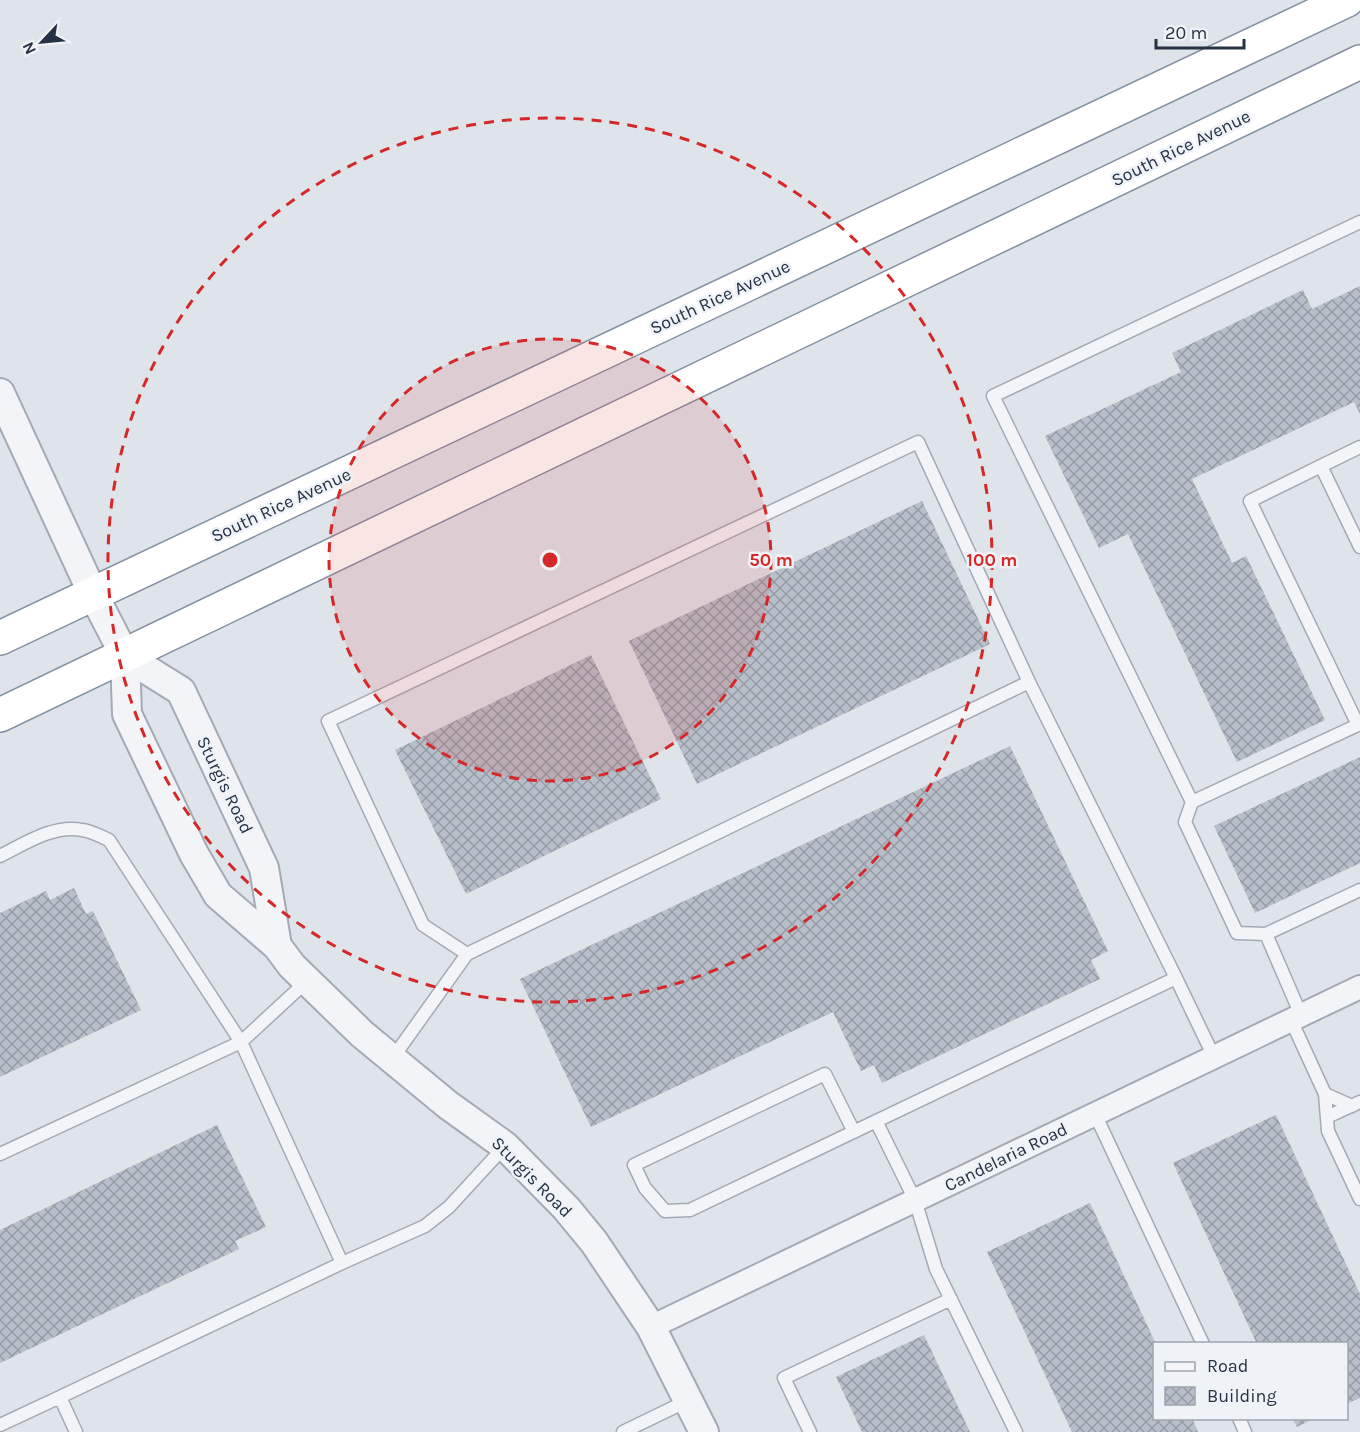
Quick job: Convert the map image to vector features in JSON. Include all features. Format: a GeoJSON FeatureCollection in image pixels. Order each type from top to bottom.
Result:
{"type":"FeatureCollection","features":[{"type":"Feature","properties":{"kind":"highway","name":"South Rice Avenue"},"geometry":{"type":"LineString","coordinates":[[0,638],[1347,0]]}},
{"type":"Feature","properties":{"kind":"highway","name":"South Rice Avenue"},"geometry":{"type":"LineString","coordinates":[[0,715],[1360,62]]}},
{"type":"Feature","properties":{"kind":"street","name":"Sturgis Road"},"geometry":{"type":"LineString","coordinates":[[0,393],[93,594],[125,656],[127,714],[194,854],[218,895],[277,946],[291,966],[392,1060],[448,1105],[506,1146],[566,1208],[594,1242],[651,1327],[704,1432]]}},
{"type":"Feature","properties":{"kind":"street","name":"Sturgis Road"},"geometry":{"type":"LineString","coordinates":[[125,656],[181,691],[264,868],[277,946]]}},
{"type":"Feature","properties":{"kind":"street","name":"Candelaria Road"},"geometry":{"type":"LineString","coordinates":[[651,1327],[1360,987]]}},
{"type":"Feature","properties":{"kind":"lane"},"geometry":{"type":"LineString","coordinates":[[1360,222],[993,396],[1192,802],[1185,822],[1237,933],[1266,934],[1360,891]]}},
{"type":"Feature","properties":{"kind":"lane"},"geometry":{"type":"LineString","coordinates":[[467,954],[423,926],[328,721],[918,442],[1029,682],[1214,1057]]}},
{"type":"Feature","properties":{"kind":"lane"},"geometry":{"type":"LineString","coordinates":[[1192,802],[1359,724],[1250,501],[1360,447]]}},
{"type":"Feature","properties":{"kind":"lane"},"geometry":{"type":"LineString","coordinates":[[1322,466],[1360,547]]}},
{"type":"Feature","properties":{"kind":"lane"},"geometry":{"type":"LineString","coordinates":[[392,1060],[467,954],[1029,682]]}},
{"type":"Feature","properties":{"kind":"lane"},"geometry":{"type":"LineString","coordinates":[[0,856],[39,837],[62,830],[81,829],[109,840],[241,1042],[342,1263]]}},
{"type":"Feature","properties":{"kind":"lane"},"geometry":{"type":"LineString","coordinates":[[1266,934],[1325,1094],[1328,1131],[1360,1199]]}},
{"type":"Feature","properties":{"kind":"lane"},"geometry":{"type":"LineString","coordinates":[[854,1132],[825,1074],[634,1165],[645,1188],[665,1211],[690,1210],[854,1132],[1176,978]]}},
{"type":"Feature","properties":{"kind":"lane"},"geometry":{"type":"LineString","coordinates":[[0,1154],[241,1042],[307,981]]}},
{"type":"Feature","properties":{"kind":"lane"},"geometry":{"type":"LineString","coordinates":[[1325,1094],[1356,1104]]}},
{"type":"Feature","properties":{"kind":"lane"},"geometry":{"type":"LineString","coordinates":[[1327,1118],[1356,1104]]}},
{"type":"Feature","properties":{"kind":"lane"},"geometry":{"type":"LineString","coordinates":[[1095,1114],[1202,1342]]}},
{"type":"Feature","properties":{"kind":"lane"},"geometry":{"type":"LineString","coordinates":[[876,1121],[915,1200],[936,1269],[1016,1432]]}},
{"type":"Feature","properties":{"kind":"lane"},"geometry":{"type":"LineString","coordinates":[[0,1425],[425,1226],[449,1207],[506,1146]]}},
{"type":"Feature","properties":{"kind":"lane"},"geometry":{"type":"LineString","coordinates":[[810,1432],[784,1378],[951,1299]]}},
{"type":"Feature","properties":{"kind":"lane"},"geometry":{"type":"LineString","coordinates":[[60,1397],[76,1432]]}},
{"type":"Feature","properties":{"kind":"lane"},"geometry":{"type":"LineString","coordinates":[[623,1432],[688,1400]]}},
{"type":"Feature","properties":{"kind":"building"},"geometry":{"type":"Polygon","coordinates":[[[1360,286],[1360,414],[1354,402],[1192,479],[1232,563],[1246,556],[1325,720],[1237,762],[1128,534],[1099,548],[1045,436],[1181,372],[1172,353],[1303,290],[1312,309],[1360,286]]]}},
{"type":"Feature","properties":{"kind":"building"},"geometry":{"type":"Polygon","coordinates":[[[922,501],[990,644],[697,784],[629,641],[922,501]]]}},
{"type":"Feature","properties":{"kind":"building"},"geometry":{"type":"Polygon","coordinates":[[[591,655],[661,799],[466,894],[395,750],[591,655]]]}},
{"type":"Feature","properties":{"kind":"building"},"geometry":{"type":"Polygon","coordinates":[[[1010,746],[1108,951],[1091,960],[1100,979],[882,1083],[874,1065],[861,1071],[833,1012],[591,1127],[520,979],[1010,746]]]}},
{"type":"Feature","properties":{"kind":"building"},"geometry":{"type":"Polygon","coordinates":[[[1360,757],[1360,863],[1255,913],[1214,826],[1360,757]]]}},
{"type":"Feature","properties":{"kind":"building"},"geometry":{"type":"Polygon","coordinates":[[[74,888],[86,914],[93,911],[141,1010],[0,1077],[0,913],[46,891],[50,900],[74,888]]]}},
{"type":"Feature","properties":{"kind":"building"},"geometry":{"type":"Polygon","coordinates":[[[1276,1115],[1360,1294],[1360,1398],[1348,1403],[1348,1342],[1256,1342],[1173,1163],[1276,1115]]]}},
{"type":"Feature","properties":{"kind":"building"},"geometry":{"type":"Polygon","coordinates":[[[217,1125],[266,1227],[235,1241],[239,1249],[0,1363],[0,1230],[217,1125]]]}},
{"type":"Feature","properties":{"kind":"building"},"geometry":{"type":"Polygon","coordinates":[[[1090,1203],[1155,1342],[1153,1342],[1153,1420],[1193,1420],[1198,1432],[1072,1432],[987,1252],[1090,1203]]]}},
{"type":"Feature","properties":{"kind":"building"},"geometry":{"type":"Polygon","coordinates":[[[924,1335],[970,1432],[862,1432],[836,1377],[924,1335]]]}},
{"type":"Feature","properties":{"kind":"building"},"geometry":{"type":"Polygon","coordinates":[[[1293,1420],[1311,1420],[1297,1427],[1293,1420]]]}}]}
